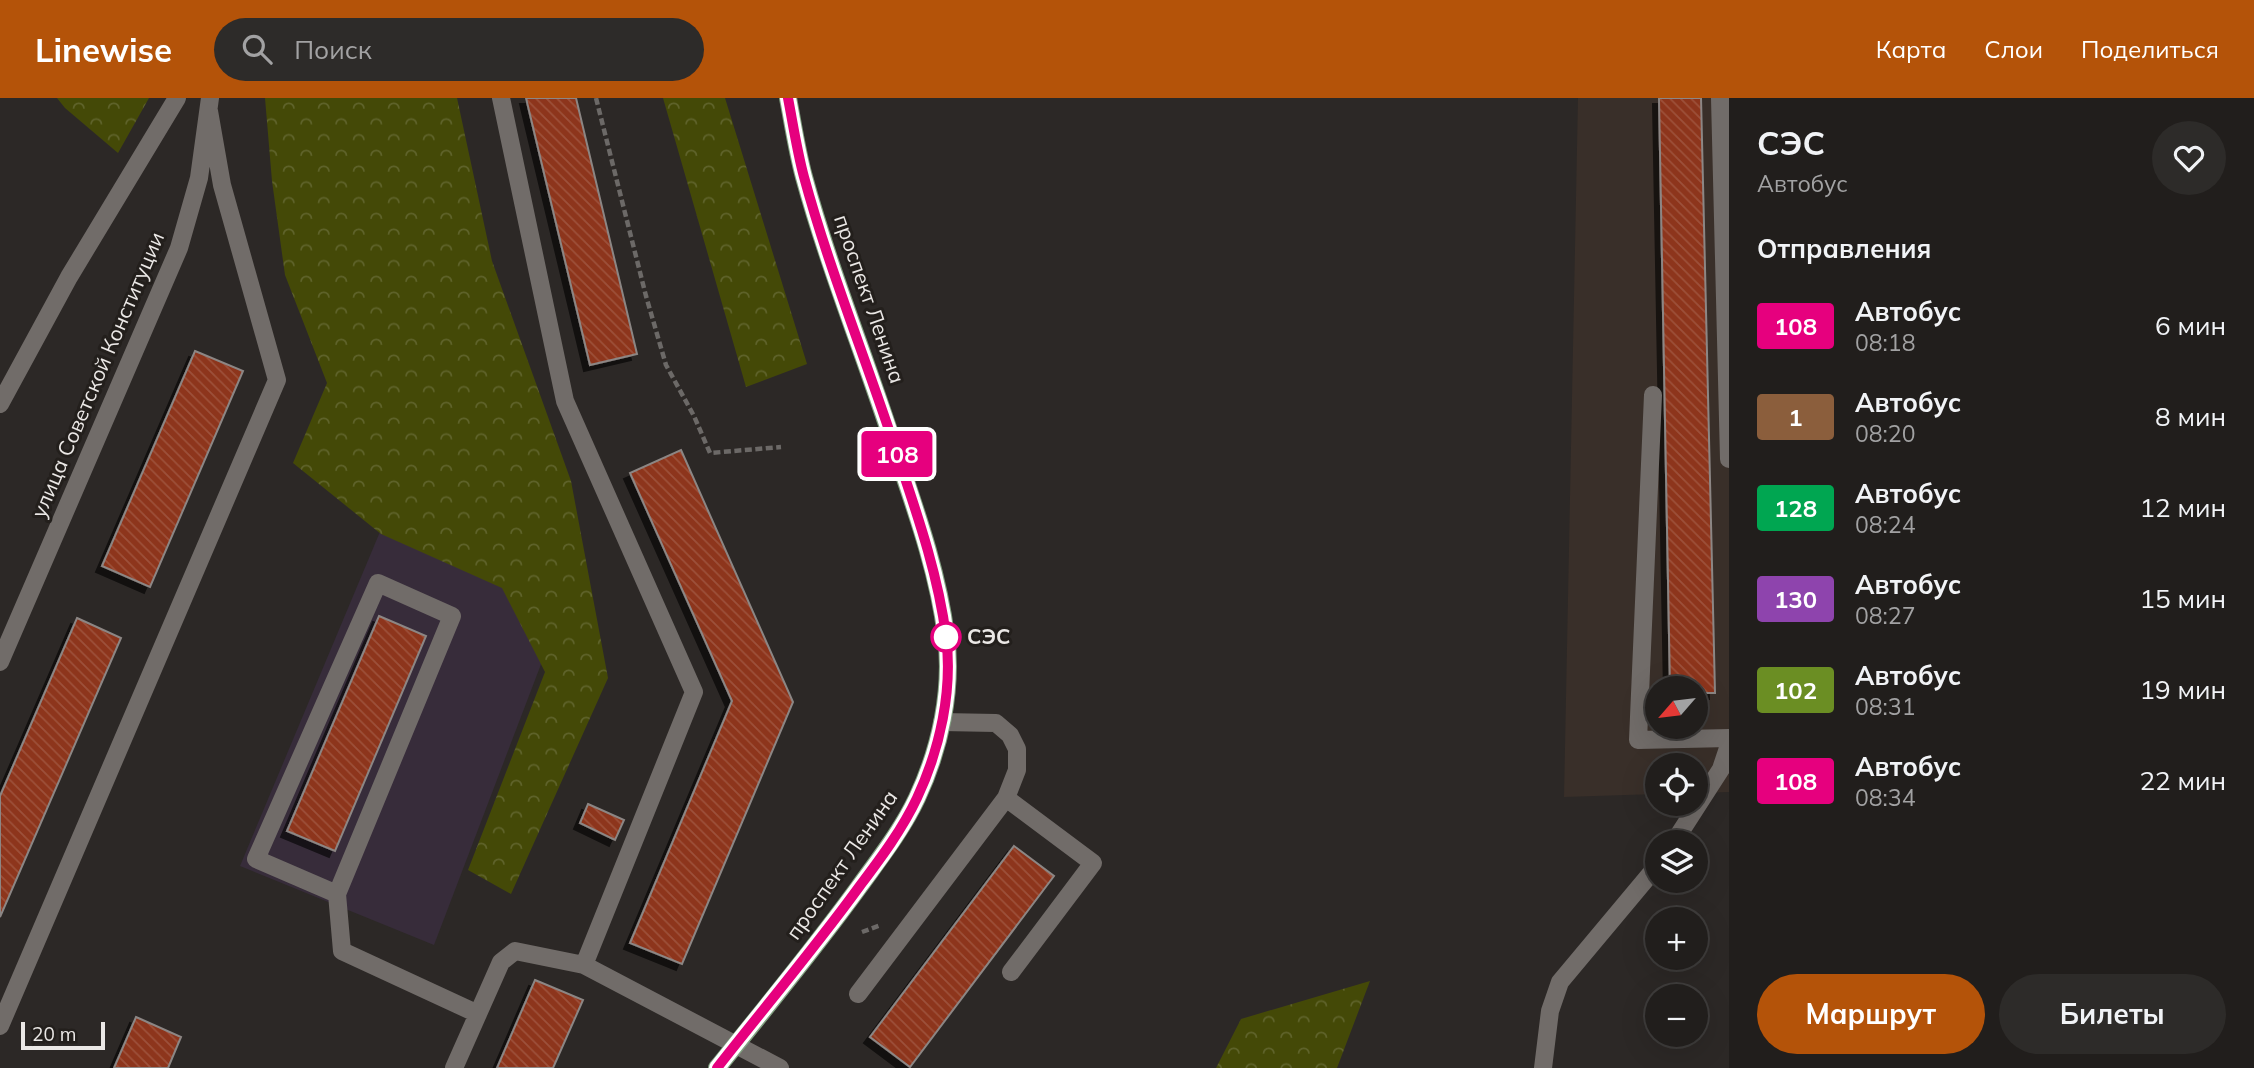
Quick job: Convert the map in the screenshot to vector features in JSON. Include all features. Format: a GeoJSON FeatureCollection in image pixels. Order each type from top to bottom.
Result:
{"type":"FeatureCollection","features":[{"type":"Feature","properties":{"kind":"main road","name":"проспект Ленина"},"geometry":{"type":"LineString","coordinates":[[717,1068],[838,916],[891,843],[917,799],[933,760],[942,722],[947,680],[946,639],[936,583],[911,495],[804,175],[788,98]]}},
{"type":"Feature","properties":{"kind":"street"},"geometry":{"type":"LineString","coordinates":[[0,404],[69,277],[177,98]]}},
{"type":"Feature","properties":{"kind":"street"},"geometry":{"type":"LineString","coordinates":[[501,98],[565,401],[694,692],[584,965]]}},
{"type":"Feature","properties":{"kind":"street"},"geometry":{"type":"LineString","coordinates":[[1720,98],[1729,459]]}},
{"type":"Feature","properties":{"kind":"street"},"geometry":{"type":"LineString","coordinates":[[0,1026],[277,380],[222,185],[210,105]]}},
{"type":"Feature","properties":{"kind":"street","name":"улица Советской Конституции"},"geometry":{"type":"LineString","coordinates":[[0,662],[179,247],[199,178],[210,105]]}},
{"type":"Feature","properties":{"kind":"street"},"geometry":{"type":"LineString","coordinates":[[1653,395],[1638,740],[1729,738]]}},
{"type":"Feature","properties":{"kind":"street"},"geometry":{"type":"LineString","coordinates":[[337,894],[256,859],[378,583],[452,616],[337,894],[342,951],[478,1014]]}},
{"type":"Feature","properties":{"kind":"street"},"geometry":{"type":"LineString","coordinates":[[858,994],[1006,798],[1017,770],[1017,750],[1010,735],[996,723],[942,722]]}},
{"type":"Feature","properties":{"kind":"street"},"geometry":{"type":"LineString","coordinates":[[1682,830],[1721,769],[1729,745]]}},
{"type":"Feature","properties":{"kind":"street"},"geometry":{"type":"LineString","coordinates":[[1006,798],[1093,863],[1011,972]]}},
{"type":"Feature","properties":{"kind":"street"},"geometry":{"type":"LineString","coordinates":[[1543,1068],[1550,1011],[1560,982],[1645,880]]}},
{"type":"Feature","properties":{"kind":"street"},"geometry":{"type":"LineString","coordinates":[[454,1068],[501,962],[515,951],[584,965],[735,1043],[772,1066]]}},
{"type":"Feature","properties":{"kind":"path"},"geometry":{"type":"LineString","coordinates":[[596,98],[666,365],[694,416],[710,453],[780,447]]}},
{"type":"Feature","properties":{"kind":"shaded area"},"geometry":{"type":"Polygon","coordinates":[[[1578,98],[1729,98],[1729,792],[1708,793],[1708,753],[1645,753],[1645,794],[1564,797],[1578,98]]]}},
{"type":"Feature","properties":{"kind":"shaded area"},"geometry":{"type":"Polygon","coordinates":[[[382,527],[527,591],[543,659],[434,945],[240,866],[382,527]]]}},
{"type":"Feature","properties":{"kind":"green space"},"geometry":{"type":"Polygon","coordinates":[[[57,98],[149,98],[118,153],[57,98]]]}},
{"type":"Feature","properties":{"kind":"green space"},"geometry":{"type":"Polygon","coordinates":[[[265,98],[457,98],[492,261],[571,481],[608,678],[511,894],[468,870],[545,672],[502,588],[381,534],[293,463],[327,383],[285,275],[272,181],[265,98]]]}},
{"type":"Feature","properties":{"kind":"green space"},"geometry":{"type":"Polygon","coordinates":[[[663,98],[725,98],[807,364],[746,387],[663,98]]]}},
{"type":"Feature","properties":{"kind":"green space"},"geometry":{"type":"Polygon","coordinates":[[[1370,981],[1337,1068],[1216,1068],[1241,1019],[1370,981]]]}},
{"type":"Feature","properties":{"kind":"building"},"geometry":{"type":"Polygon","coordinates":[[[526,98],[576,98],[637,354],[590,365],[526,98]]]}},
{"type":"Feature","properties":{"kind":"building"},"geometry":{"type":"Polygon","coordinates":[[[1659,98],[1701,98],[1715,693],[1708,693],[1708,676],[1670,676],[1659,98]]]}},
{"type":"Feature","properties":{"kind":"building"},"geometry":{"type":"Polygon","coordinates":[[[195,351],[243,371],[150,587],[102,566],[195,351]]]}},
{"type":"Feature","properties":{"kind":"building"},"geometry":{"type":"Polygon","coordinates":[[[681,450],[793,702],[682,964],[630,943],[732,701],[630,473],[681,450]]]}},
{"type":"Feature","properties":{"kind":"building"},"geometry":{"type":"Polygon","coordinates":[[[379,616],[426,636],[335,851],[287,831],[379,616]]]}},
{"type":"Feature","properties":{"kind":"building"},"geometry":{"type":"Polygon","coordinates":[[[77,618],[121,638],[0,917],[0,796],[77,618]]]}},
{"type":"Feature","properties":{"kind":"building"},"geometry":{"type":"Polygon","coordinates":[[[588,804],[624,820],[615,840],[580,823],[588,804]]]}},
{"type":"Feature","properties":{"kind":"building"},"geometry":{"type":"Polygon","coordinates":[[[1014,846],[1054,876],[910,1067],[870,1037],[1014,846]]]}},
{"type":"Feature","properties":{"kind":"building"},"geometry":{"type":"Polygon","coordinates":[[[535,980],[583,1000],[553,1068],[497,1068],[535,980]]]}},
{"type":"Feature","properties":{"kind":"building"},"geometry":{"type":"Polygon","coordinates":[[[136,1017],[181,1037],[168,1068],[114,1068],[136,1017]]]}},
{"type":"Feature","properties":{"kind":"bus line","name":"108"},"geometry":{"type":"LineString","coordinates":[[717,1068],[838,916],[891,843],[917,799],[933,760],[942,722],[947,680],[946,639],[939,596],[923,533],[823,237],[804,175],[788,98]]}},
{"type":"Feature","properties":{"kind":"place","name":"СЭС"},"geometry":{"type":"Point","coordinates":[946,637]}}]}
